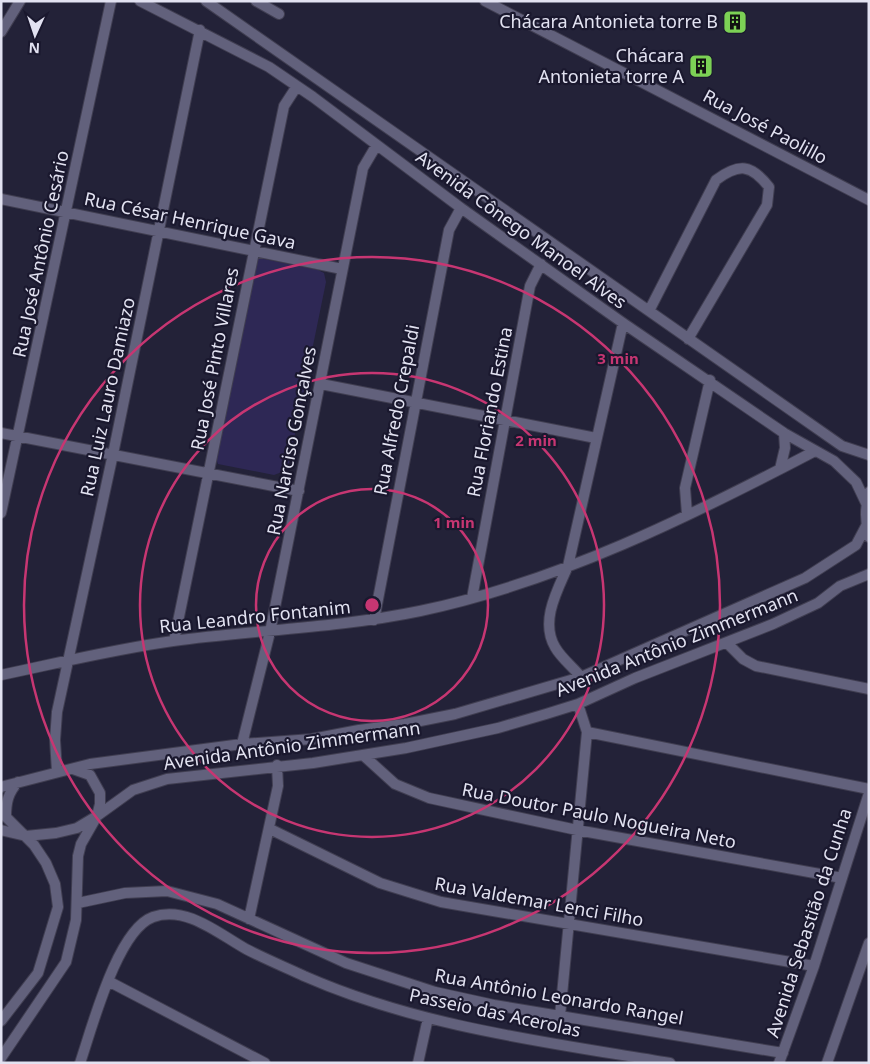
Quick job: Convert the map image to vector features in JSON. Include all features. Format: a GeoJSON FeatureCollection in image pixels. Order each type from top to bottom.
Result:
{"type":"FeatureCollection","features":[{"type":"Feature","properties":{"kind":"street"},"geometry":{"type":"LineString","coordinates":[[1,32],[20,1]]}},
{"type":"Feature","properties":{"kind":"street","name":"Rua José Antônio Cesário"},"geometry":{"type":"LineString","coordinates":[[1,513],[67,213],[111,1]]}},
{"type":"Feature","properties":{"kind":"street","name":"Avenida Cônego Manoel Alves"},"geometry":{"type":"LineString","coordinates":[[140,1],[200,30],[269,67],[298,86],[461,208],[623,322],[710,380],[784,433],[834,461],[856,482],[866,503]]}},
{"type":"Feature","properties":{"kind":"street","name":"Avenida Cônego Manoel Alves"},"geometry":{"type":"LineString","coordinates":[[206,1],[842,446],[869,455]]}},
{"type":"Feature","properties":{"kind":"street"},"geometry":{"type":"LineString","coordinates":[[256,1],[279,14]]}},
{"type":"Feature","properties":{"kind":"street","name":"Rua José Paolillo"},"geometry":{"type":"LineString","coordinates":[[485,1],[869,200]]}},
{"type":"Feature","properties":{"kind":"street","name":"Rua Luiz Lauro Damiazo"},"geometry":{"type":"LineString","coordinates":[[57,771],[55,740],[57,712],[113,454],[200,30]]}},
{"type":"Feature","properties":{"kind":"street","name":"Rua José Pinto Villares"},"geometry":{"type":"LineString","coordinates":[[174,641],[284,106],[298,86]]}},
{"type":"Feature","properties":{"kind":"street","name":"Rua Narciso Gonçalves"},"geometry":{"type":"LineString","coordinates":[[242,744],[270,632],[363,168],[376,146]]}},
{"type":"Feature","properties":{"kind":"street"},"geometry":{"type":"LineString","coordinates":[[649,311],[716,180],[731,169],[750,169],[761,177],[769,187],[767,205],[688,339]]}},
{"type":"Feature","properties":{"kind":"street","name":"Rua César Henrique Gava"},"geometry":{"type":"LineString","coordinates":[[1,198],[342,269]]}},
{"type":"Feature","properties":{"kind":"street","name":"Rua Alfredo Crepaldi"},"geometry":{"type":"LineString","coordinates":[[374,620],[414,402],[449,230],[461,208]]}},
{"type":"Feature","properties":{"kind":"street","name":"Rua Floriando Estina"},"geometry":{"type":"LineString","coordinates":[[472,598],[530,286],[541,264]]}},
{"type":"Feature","properties":{"kind":"street"},"geometry":{"type":"LineString","coordinates":[[581,677],[556,648],[548,631],[552,602],[568,566],[623,322]]}},
{"type":"Feature","properties":{"kind":"street"},"geometry":{"type":"LineString","coordinates":[[687,514],[685,488],[710,380]]}},
{"type":"Feature","properties":{"kind":"street"},"geometry":{"type":"LineString","coordinates":[[321,384],[596,438]]}},
{"type":"Feature","properties":{"kind":"street"},"geometry":{"type":"LineString","coordinates":[[1,433],[299,491]]}},
{"type":"Feature","properties":{"kind":"street"},"geometry":{"type":"LineString","coordinates":[[780,469],[785,448],[784,433]]}},
{"type":"Feature","properties":{"kind":"street","name":"Rua Leandro Fontanim"},"geometry":{"type":"LineString","coordinates":[[1,675],[69,659],[174,641],[374,620],[472,598],[568,566],[631,540],[815,451]]}},
{"type":"Feature","properties":{"kind":"street"},"geometry":{"type":"LineString","coordinates":[[869,492],[866,503],[866,526],[869,537]]}},
{"type":"Feature","properties":{"kind":"street","name":"Avenida Antônio Zimmermann"},"geometry":{"type":"LineString","coordinates":[[1,787],[90,764],[242,744],[312,738],[405,724],[455,714],[581,677],[805,578],[856,545],[866,526]]}},
{"type":"Feature","properties":{"kind":"street","name":"Avenida Antônio Zimmermann"},"geometry":{"type":"LineString","coordinates":[[1,830],[26,836],[56,833],[77,828],[98,816],[133,790],[167,779],[277,765],[314,763],[406,748],[498,728],[578,704],[635,678],[727,643],[818,603],[840,586],[869,574]]}},
{"type":"Feature","properties":{"kind":"street"},"geometry":{"type":"LineString","coordinates":[[727,643],[743,659],[756,666],[869,689]]}},
{"type":"Feature","properties":{"kind":"street"},"geometry":{"type":"LineString","coordinates":[[560,1016],[586,732],[578,704]]}},
{"type":"Feature","properties":{"kind":"street"},"geometry":{"type":"LineString","coordinates":[[586,732],[869,789]]}},
{"type":"Feature","properties":{"kind":"street","name":"Rua Doutor Paulo Nogueira Neto"},"geometry":{"type":"LineString","coordinates":[[362,755],[386,777],[417,795],[578,830],[842,878]]}},
{"type":"Feature","properties":{"kind":"street"},"geometry":{"type":"LineString","coordinates":[[250,920],[278,786],[277,765]]}},
{"type":"Feature","properties":{"kind":"street"},"geometry":{"type":"LineString","coordinates":[[1,1058],[66,962],[74,934],[78,903],[78,856],[81,844],[98,816],[100,793],[90,775],[73,769]]}},
{"type":"Feature","properties":{"kind":"street"},"geometry":{"type":"LineString","coordinates":[[1,1021],[38,973],[58,907],[55,884],[41,854],[6,817],[6,802],[10,791],[18,782]]}},
{"type":"Feature","properties":{"kind":"street","name":"Avenida Sebastião da Cunha"},"geometry":{"type":"LineString","coordinates":[[781,1058],[814,966],[869,793]]}},
{"type":"Feature","properties":{"kind":"street","name":"Rua Valdemar Lenci Filho"},"geometry":{"type":"LineString","coordinates":[[270,830],[361,875],[400,890],[441,902],[814,966]]}},
{"type":"Feature","properties":{"kind":"street","name":"Rua Antônio Leonardo Rangel"},"geometry":{"type":"LineString","coordinates":[[78,903],[125,893],[167,891],[217,904],[317,952],[406,984],[480,1002],[781,1058]]}},
{"type":"Feature","properties":{"kind":"street","name":"Passeio das Acerolas"},"geometry":{"type":"LineString","coordinates":[[108,981],[122,949],[140,926],[152,917],[170,915],[188,917],[306,977],[367,1000],[428,1018],[490,1032],[670,1063]]}},
{"type":"Feature","properties":{"kind":"street"},"geometry":{"type":"LineString","coordinates":[[827,1063],[869,943]]}},
{"type":"Feature","properties":{"kind":"street"},"geometry":{"type":"LineString","coordinates":[[80,1063],[108,981],[265,1063]]}},
{"type":"Feature","properties":{"kind":"street"},"geometry":{"type":"LineString","coordinates":[[418,1063],[428,1018]]}},
{"type":"Feature","properties":{"kind":"shaded area"},"geometry":{"type":"Polygon","coordinates":[[[259,258],[318,270],[324,273],[326,282],[289,463],[282,472],[274,475],[218,464],[216,459],[256,261],[259,258]]]}},
{"type":"Feature","properties":{"kind":"place","name":"Chácara Antonieta torre B"},"geometry":{"type":"Point","coordinates":[735,22]}},
{"type":"Feature","properties":{"kind":"place","name":"Chácara Antonieta torre A"},"geometry":{"type":"Point","coordinates":[701,66]}}]}
